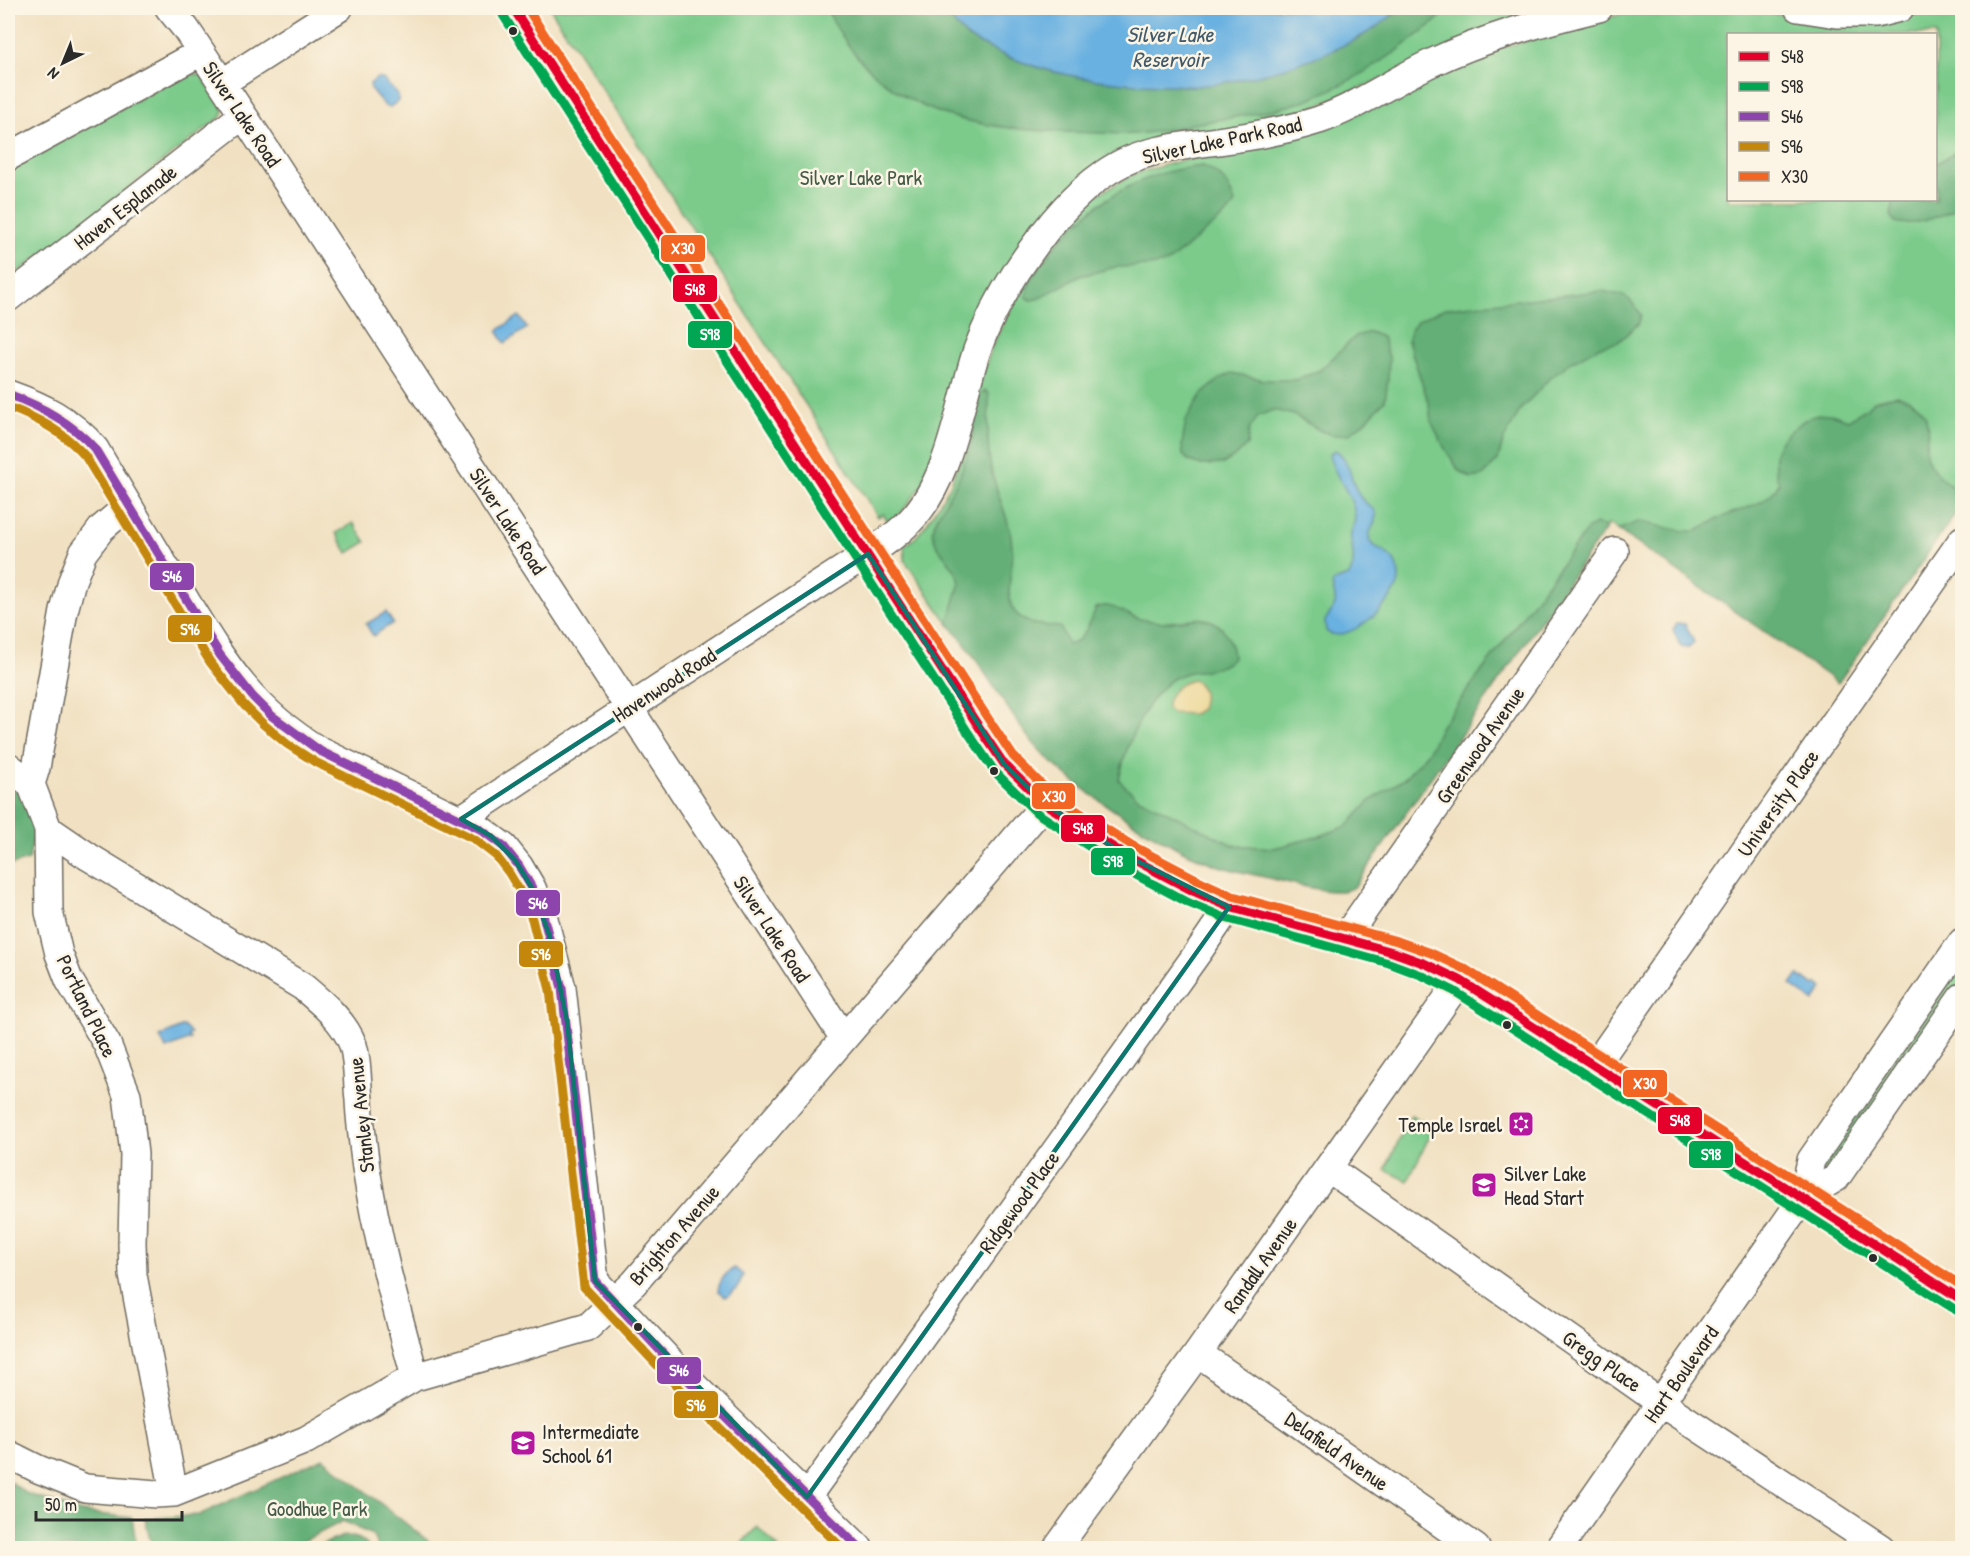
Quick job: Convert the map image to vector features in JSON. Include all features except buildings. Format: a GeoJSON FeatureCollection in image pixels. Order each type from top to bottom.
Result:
{"type":"FeatureCollection","features":[{"type":"Feature","properties":{"kind":"main road"},"geometry":{"type":"LineString","coordinates":[[513,8],[1004,764],[1045,804],[1127,856],[1229,907],[1393,952],[1460,980],[1962,1300]]}},
{"type":"Feature","properties":{"kind":"street","name":"Silver Lake Road"},"geometry":{"type":"LineString","coordinates":[[169,8],[222,82],[843,1037]]}},
{"type":"Feature","properties":{"kind":"street"},"geometry":{"type":"LineString","coordinates":[[222,82],[339,8]]}},
{"type":"Feature","properties":{"kind":"street","name":"Silver Lake Park Road"},"geometry":{"type":"LineString","coordinates":[[868,554],[915,516],[933,487],[945,461],[978,347],[995,308],[1017,271],[1068,205],[1103,175],[1122,163],[1165,149],[1242,137],[1317,120],[1342,110],[1441,59],[1548,20],[1599,8]]}},
{"type":"Feature","properties":{"kind":"street"},"geometry":{"type":"LineString","coordinates":[[1798,8],[1847,14],[1876,14],[1900,8]]}},
{"type":"Feature","properties":{"kind":"street"},"geometry":{"type":"LineString","coordinates":[[8,157],[201,52]]}},
{"type":"Feature","properties":{"kind":"street","name":"Haven Esplanade"},"geometry":{"type":"LineString","coordinates":[[8,298],[243,115]]}},
{"type":"Feature","properties":{"kind":"street"},"geometry":{"type":"LineString","coordinates":[[8,394],[40,406],[75,427],[95,449],[217,651],[245,690],[264,710],[296,736],[329,755],[491,836],[515,860],[532,888],[549,934],[558,968],[567,1021],[595,1281],[680,1372],[859,1548]]}},
{"type":"Feature","properties":{"kind":"street"},"geometry":{"type":"LineString","coordinates":[[8,766],[31,784],[36,768],[64,611],[72,581],[83,553],[102,528],[128,506]]}},
{"type":"Feature","properties":{"kind":"street","name":"University Place"},"geometry":{"type":"LineString","coordinates":[[1594,1067],[1962,540]]}},
{"type":"Feature","properties":{"kind":"street","name":"Greenwood Avenue"},"geometry":{"type":"LineString","coordinates":[[1344,939],[1616,551]]}},
{"type":"Feature","properties":{"kind":"street","name":"Havenwood Road"},"geometry":{"type":"LineString","coordinates":[[461,819],[868,554]]}},
{"type":"Feature","properties":{"kind":"street","name":"Portland Place"},"geometry":{"type":"LineString","coordinates":[[31,784],[48,829],[50,912],[59,954],[69,980],[107,1044],[127,1095],[134,1154],[133,1275],[174,1493]]}},
{"type":"Feature","properties":{"kind":"street","name":"Brighton Avenue"},"geometry":{"type":"LineString","coordinates":[[8,1454],[85,1488],[156,1494],[174,1493],[306,1440],[415,1377],[588,1327],[615,1303],[1045,804]]}},
{"type":"Feature","properties":{"kind":"street","name":"Stanley Avenue"},"geometry":{"type":"LineString","coordinates":[[48,829],[89,857],[303,987],[326,1006],[343,1027],[353,1046],[361,1132],[374,1220],[392,1298],[415,1377]]}},
{"type":"Feature","properties":{"kind":"street","name":"Ridgewood Place"},"geometry":{"type":"LineString","coordinates":[[807,1497],[1229,907]]}},
{"type":"Feature","properties":{"kind":"street","name":"Hart Boulevard"},"geometry":{"type":"LineString","coordinates":[[1559,1548],[1803,1198],[1811,1160],[1962,942]]}},
{"type":"Feature","properties":{"kind":"street","name":"Randall Avenue"},"geometry":{"type":"LineString","coordinates":[[1070,1544],[1198,1353],[1460,980]]}},
{"type":"Feature","properties":{"kind":"street","name":"Hart Boulevard"},"geometry":{"type":"LineString","coordinates":[[1803,1198],[1836,1178],[1962,997]]}},
{"type":"Feature","properties":{"kind":"street","name":"Gregg Place"},"geometry":{"type":"LineString","coordinates":[[1328,1168],[1661,1403],[1881,1548]]}},
{"type":"Feature","properties":{"kind":"street","name":"Delafield Avenue"},"geometry":{"type":"LineString","coordinates":[[1198,1353],[1476,1548]]}},
{"type":"Feature","properties":{"kind":"highlighted area"},"geometry":{"type":"Polygon","coordinates":[[[868,554],[1004,764],[1045,804],[1127,856],[1229,907],[807,1497],[595,1281],[567,1021],[549,934],[532,888],[515,860],[491,836],[461,819],[868,554]]]}},
{"type":"Feature","properties":{"kind":"green space","name":"Silver Lake Park"},"geometry":{"type":"Polygon","coordinates":[[[550,8],[1556,8],[1321,104],[1070,186],[948,413],[923,484],[901,513],[888,522],[883,514],[878,517],[550,8]]]}},
{"type":"Feature","properties":{"kind":"green space"},"geometry":{"type":"Polygon","coordinates":[[[826,8],[940,8],[968,38],[1010,58],[1064,74],[1197,86],[1252,76],[1312,58],[1359,38],[1400,8],[1451,8],[1383,61],[1346,83],[1306,100],[1256,113],[1160,131],[1126,134],[1056,132],[1003,127],[977,123],[928,108],[892,88],[869,69],[841,35],[826,8]]]}},
{"type":"Feature","properties":{"kind":"green space"},"geometry":{"type":"Polygon","coordinates":[[[1643,8],[1751,8],[1832,27],[1886,23],[1935,8],[1962,8],[1962,504],[1647,550],[1609,524],[1354,887],[1344,891],[1311,888],[1219,866],[1182,851],[1133,822],[1062,771],[1029,738],[965,642],[948,623],[905,561],[904,546],[916,537],[927,523],[949,488],[965,448],[974,401],[992,346],[1026,280],[1058,233],[1094,196],[1134,174],[1179,161],[1251,149],[1418,84],[1490,51],[1643,8]]]}},
{"type":"Feature","properties":{"kind":"green space"},"geometry":{"type":"Polygon","coordinates":[[[194,74],[202,76],[224,110],[222,116],[8,280],[8,168],[181,76],[194,74]]]}},
{"type":"Feature","properties":{"kind":"green space"},"geometry":{"type":"Polygon","coordinates":[[[1962,148],[1962,207],[1920,222],[1895,222],[1891,215],[1894,201],[1937,201],[1937,163],[1962,148]]]}},
{"type":"Feature","properties":{"kind":"green space"},"geometry":{"type":"Polygon","coordinates":[[[1203,166],[1224,181],[1235,203],[1229,212],[1167,263],[1116,267],[1080,276],[1037,299],[1030,300],[1027,297],[1030,282],[1044,261],[1075,224],[1093,209],[1133,184],[1179,169],[1203,166]]]}},
{"type":"Feature","properties":{"kind":"green space"},"geometry":{"type":"Polygon","coordinates":[[[1602,291],[1621,295],[1633,303],[1641,315],[1639,323],[1618,342],[1598,347],[1571,362],[1548,380],[1521,409],[1503,441],[1498,460],[1483,476],[1471,478],[1459,471],[1431,421],[1429,404],[1408,341],[1411,329],[1417,321],[1445,308],[1602,291]]]}},
{"type":"Feature","properties":{"kind":"green space"},"geometry":{"type":"Polygon","coordinates":[[[1370,332],[1382,337],[1389,357],[1385,400],[1367,420],[1349,434],[1333,435],[1321,431],[1294,415],[1273,410],[1258,416],[1249,430],[1247,445],[1223,464],[1202,465],[1189,461],[1183,455],[1182,445],[1186,420],[1201,395],[1220,379],[1232,373],[1265,380],[1296,380],[1320,370],[1356,336],[1370,332]]]}},
{"type":"Feature","properties":{"kind":"green space"},"geometry":{"type":"Polygon","coordinates":[[[985,390],[989,394],[989,459],[1011,538],[1010,598],[1014,611],[1030,623],[1060,627],[1068,645],[1082,636],[1096,608],[1102,606],[1113,607],[1134,617],[1150,621],[1168,622],[1197,618],[1208,620],[1218,625],[1228,637],[1233,657],[1228,662],[1217,668],[1186,673],[1173,679],[1150,703],[1133,734],[1119,780],[1137,797],[1233,845],[1274,848],[1347,826],[1370,801],[1405,778],[1428,752],[1441,726],[1586,531],[1595,524],[1607,527],[1354,887],[1347,890],[1328,891],[1306,887],[1216,865],[1193,855],[1142,828],[1090,793],[1066,775],[1029,738],[970,651],[948,623],[960,582],[956,572],[936,544],[932,532],[937,517],[958,480],[971,444],[978,397],[985,390]]]}},
{"type":"Feature","properties":{"kind":"green space"},"geometry":{"type":"Polygon","coordinates":[[[1897,395],[1913,401],[1925,415],[1928,430],[1926,455],[1929,463],[1942,478],[1962,493],[1962,504],[1838,683],[1618,530],[1640,521],[1676,530],[1695,531],[1752,506],[1767,497],[1779,483],[1775,466],[1776,451],[1783,438],[1796,426],[1807,418],[1820,414],[1830,414],[1848,420],[1874,401],[1897,395]]]}},
{"type":"Feature","properties":{"kind":"green space"},"geometry":{"type":"Polygon","coordinates":[[[353,523],[366,542],[348,553],[336,533],[353,523]]]}},
{"type":"Feature","properties":{"kind":"green space"},"geometry":{"type":"Polygon","coordinates":[[[8,781],[26,804],[34,831],[29,860],[8,866],[8,781]]]}},
{"type":"Feature","properties":{"kind":"green space"},"geometry":{"type":"Polygon","coordinates":[[[1957,974],[1961,977],[1960,987],[1832,1168],[1823,1172],[1819,1163],[1951,975],[1957,974]]]}},
{"type":"Feature","properties":{"kind":"green space"},"geometry":{"type":"Polygon","coordinates":[[[1411,1115],[1434,1127],[1408,1181],[1385,1170],[1411,1115]]]}},
{"type":"Feature","properties":{"kind":"green space","name":"Goodhue Park"},"geometry":{"type":"Polygon","coordinates":[[[323,1458],[437,1548],[379,1548],[372,1535],[343,1521],[290,1548],[152,1548],[145,1519],[199,1515],[323,1458]]]}},
{"type":"Feature","properties":{"kind":"green space"},"geometry":{"type":"Polygon","coordinates":[[[8,1480],[26,1493],[81,1512],[132,1518],[137,1548],[8,1548],[8,1480]]]}},
{"type":"Feature","properties":{"kind":"green space"},"geometry":{"type":"Polygon","coordinates":[[[757,1527],[779,1548],[737,1548],[757,1527]]]}},
{"type":"Feature","properties":{"kind":"green space"},"geometry":{"type":"Polygon","coordinates":[[[344,1536],[358,1539],[369,1548],[313,1548],[344,1536]]]}},
{"type":"Feature","properties":{"kind":"sand"},"geometry":{"type":"Polygon","coordinates":[[[1193,680],[1200,685],[1203,692],[1201,709],[1193,714],[1172,713],[1167,709],[1171,694],[1178,687],[1193,680]]]}},
{"type":"Feature","properties":{"kind":"water","name":"Silver Lake Reservoir"},"geometry":{"type":"Polygon","coordinates":[[[940,8],[1400,8],[1359,37],[1305,61],[1222,83],[1190,86],[1120,83],[1075,76],[1031,65],[970,39],[940,8]]]}},
{"type":"Feature","properties":{"kind":"water"},"geometry":{"type":"Polygon","coordinates":[[[377,78],[383,79],[398,95],[398,101],[390,107],[386,107],[371,90],[370,84],[377,78]]]}},
{"type":"Feature","properties":{"kind":"water"},"geometry":{"type":"Polygon","coordinates":[[[519,316],[527,328],[505,343],[497,331],[519,316]]]}},
{"type":"Feature","properties":{"kind":"water"},"geometry":{"type":"Polygon","coordinates":[[[1335,450],[1344,459],[1357,492],[1376,512],[1369,535],[1370,542],[1393,559],[1399,578],[1396,589],[1389,599],[1369,620],[1357,628],[1335,635],[1326,631],[1325,621],[1335,604],[1333,584],[1349,576],[1353,567],[1351,533],[1355,519],[1351,500],[1331,463],[1329,455],[1335,450]]]}},
{"type":"Feature","properties":{"kind":"water"},"geometry":{"type":"Polygon","coordinates":[[[386,612],[393,623],[373,636],[366,624],[386,612]]]}},
{"type":"Feature","properties":{"kind":"water"},"geometry":{"type":"Polygon","coordinates":[[[1677,623],[1685,624],[1694,642],[1689,648],[1681,647],[1673,630],[1677,623]]]}},
{"type":"Feature","properties":{"kind":"water"},"geometry":{"type":"Polygon","coordinates":[[[1798,975],[1815,986],[1817,984],[1823,988],[1814,1002],[1791,985],[1798,975]]]}},
{"type":"Feature","properties":{"kind":"water"},"geometry":{"type":"Polygon","coordinates":[[[183,1026],[191,1033],[188,1035],[190,1039],[166,1049],[160,1037],[183,1026]]]}},
{"type":"Feature","properties":{"kind":"water"},"geometry":{"type":"Polygon","coordinates":[[[735,1268],[743,1275],[742,1278],[734,1291],[725,1297],[718,1291],[721,1280],[735,1268]]]}},
{"type":"Feature","properties":{"kind":"transit line","name":"S48"},"geometry":{"type":"LineString","coordinates":[[513,8],[977,724],[1004,764],[1045,804],[1127,856],[1229,907],[1393,952],[1460,980],[1962,1300]]}},
{"type":"Feature","properties":{"kind":"transit line","name":"X30"},"geometry":{"type":"LineString","coordinates":[[527,8],[1013,756],[1052,795],[1133,846],[1233,896],[1397,941],[1431,953],[1465,969],[1962,1286]]}},
{"type":"Feature","properties":{"kind":"transit line","name":"S98"},"geometry":{"type":"LineString","coordinates":[[503,15],[967,731],[995,772],[1037,813],[1121,867],[1189,903],[1225,918],[1389,963],[1454,991],[1956,1310]]}},
{"type":"Feature","properties":{"kind":"transit line","name":"S46"},"geometry":{"type":"LineString","coordinates":[[8,394],[55,416],[86,439],[95,449],[220,655],[253,697],[272,716],[320,751],[480,829],[504,847],[519,866],[532,888],[543,915],[562,988],[595,1281],[680,1372],[859,1548]]}},
{"type":"Feature","properties":{"kind":"transit line","name":"S96"},"geometry":{"type":"LineString","coordinates":[[8,407],[50,427],[77,447],[85,456],[210,662],[244,705],[263,724],[287,744],[315,762],[474,839],[496,856],[509,873],[532,919],[550,990],[584,1287],[672,1381],[842,1548]]}},
{"type":"Feature","properties":{"kind":"place","name":"Temple Israel"},"geometry":{"type":"Point","coordinates":[1521,1124]}},
{"type":"Feature","properties":{"kind":"place","name":"Silver Lake Head Start"},"geometry":{"type":"Point","coordinates":[1484,1185]}},
{"type":"Feature","properties":{"kind":"place","name":"Intermediate School 61"},"geometry":{"type":"Point","coordinates":[523,1443]}}]}
